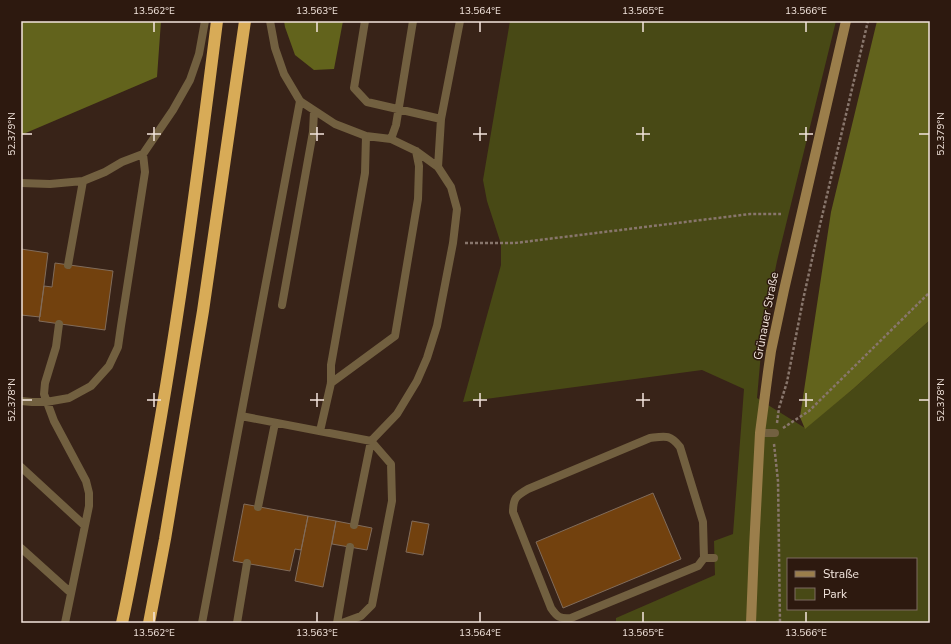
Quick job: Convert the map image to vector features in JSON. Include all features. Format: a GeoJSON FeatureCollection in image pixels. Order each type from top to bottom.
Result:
{"type":"FeatureCollection","features":[{"type":"Feature","properties":{"kind":"highway"},"geometry":{"type":"LineString","coordinates":[[122,623],[153,460],[174,335],[200,155],[217,21]]}},
{"type":"Feature","properties":{"kind":"highway"},"geometry":{"type":"LineString","coordinates":[[149,623],[169,517],[204,311],[245,21]]}},
{"type":"Feature","properties":{"kind":"main road","name":"Grünauer Straße"},"geometry":{"type":"LineString","coordinates":[[751,623],[760,432],[771,350],[846,21]]}},
{"type":"Feature","properties":{"kind":"lane"},"geometry":{"type":"LineString","coordinates":[[21,184],[50,184],[83,181],[105,172],[122,162],[143,154],[173,110],[190,80],[199,54],[206,21]]}},
{"type":"Feature","properties":{"kind":"lane"},"geometry":{"type":"LineString","coordinates":[[270,21],[275,48],[284,74],[300,101],[335,124],[366,136],[391,139],[416,151],[438,167],[451,187],[457,209],[453,243],[437,326],[427,358],[417,381],[397,414],[371,441],[354,525]]}},
{"type":"Feature","properties":{"kind":"lane"},"geometry":{"type":"LineString","coordinates":[[365,21],[354,88],[367,102],[441,119]]}},
{"type":"Feature","properties":{"kind":"lane"},"geometry":{"type":"LineString","coordinates":[[391,139],[396,124],[413,21]]}},
{"type":"Feature","properties":{"kind":"lane"},"geometry":{"type":"LineString","coordinates":[[438,167],[441,119],[460,21]]}},
{"type":"Feature","properties":{"kind":"lane"},"geometry":{"type":"LineString","coordinates":[[202,623],[300,101]]}},
{"type":"Feature","properties":{"kind":"lane"},"geometry":{"type":"LineString","coordinates":[[282,305],[314,132],[314,111]]}},
{"type":"Feature","properties":{"kind":"lane"},"geometry":{"type":"LineString","coordinates":[[320,431],[331,383],[331,365],[365,174],[366,136]]}},
{"type":"Feature","properties":{"kind":"lane"},"geometry":{"type":"LineString","coordinates":[[331,383],[395,336],[418,199],[419,166],[416,151]]}},
{"type":"Feature","properties":{"kind":"lane"},"geometry":{"type":"LineString","coordinates":[[21,401],[46,402],[69,398],[91,386],[109,366],[118,346],[145,172],[143,154]]}},
{"type":"Feature","properties":{"kind":"lane"},"geometry":{"type":"LineString","coordinates":[[68,265],[83,181]]}},
{"type":"Feature","properties":{"kind":"lane"},"geometry":{"type":"LineString","coordinates":[[59,324],[56,346],[45,383],[44,394],[54,421],[86,482],[89,493],[89,506],[65,623]]}},
{"type":"Feature","properties":{"kind":"lane"},"geometry":{"type":"LineString","coordinates":[[241,416],[371,441],[390,464],[392,502],[372,605],[361,616],[342,623]]}},
{"type":"Feature","properties":{"kind":"lane"},"geometry":{"type":"LineString","coordinates":[[258,506],[275,423]]}},
{"type":"Feature","properties":{"kind":"lane"},"geometry":{"type":"LineString","coordinates":[[760,432],[775,433]]}},
{"type":"Feature","properties":{"kind":"lane"},"geometry":{"type":"LineString","coordinates":[[664,436],[674,439],[680,447],[703,522],[704,558],[698,566],[570,618],[563,619],[556,615],[552,608],[513,512],[513,502],[517,494],[528,489],[650,438],[664,436]]}},
{"type":"Feature","properties":{"kind":"lane"},"geometry":{"type":"LineString","coordinates":[[21,467],[84,525]]}},
{"type":"Feature","properties":{"kind":"lane"},"geometry":{"type":"LineString","coordinates":[[337,623],[350,547]]}},
{"type":"Feature","properties":{"kind":"lane"},"geometry":{"type":"LineString","coordinates":[[21,548],[71,593]]}},
{"type":"Feature","properties":{"kind":"lane"},"geometry":{"type":"LineString","coordinates":[[704,558],[714,558]]}},
{"type":"Feature","properties":{"kind":"lane"},"geometry":{"type":"LineString","coordinates":[[237,623],[248,564]]}},
{"type":"Feature","properties":{"kind":"path"},"geometry":{"type":"LineString","coordinates":[[780,623],[778,481],[774,447],[775,433],[779,408],[787,382],[815,246],[868,21]]}},
{"type":"Feature","properties":{"kind":"path"},"geometry":{"type":"LineString","coordinates":[[453,243],[516,243],[750,214],[781,214]]}},
{"type":"Feature","properties":{"kind":"path"},"geometry":{"type":"LineString","coordinates":[[775,433],[809,411],[930,292]]}},
{"type":"Feature","properties":{"kind":"green space"},"geometry":{"type":"Polygon","coordinates":[[[510,21],[836,21],[777,261],[763,330],[757,398],[805,428],[853,389],[930,320],[930,623],[616,623],[616,618],[715,575],[714,541],[733,534],[744,389],[702,370],[463,402],[501,265],[501,244],[487,201],[483,180],[510,21]]]}},
{"type":"Feature","properties":{"kind":"shaded area"},"geometry":{"type":"Polygon","coordinates":[[[21,21],[161,21],[157,77],[21,135],[21,21]]]}},
{"type":"Feature","properties":{"kind":"shaded area"},"geometry":{"type":"Polygon","coordinates":[[[284,21],[343,21],[334,69],[314,70],[295,55],[284,21]]]}},
{"type":"Feature","properties":{"kind":"shaded area"},"geometry":{"type":"Polygon","coordinates":[[[877,21],[930,21],[930,320],[853,389],[805,429],[800,417],[831,212],[877,21]]]}},
{"type":"Feature","properties":{"kind":"building"},"geometry":{"type":"Polygon","coordinates":[[[21,249],[48,253],[40,317],[21,315],[21,249]]]}},
{"type":"Feature","properties":{"kind":"building"},"geometry":{"type":"Polygon","coordinates":[[[55,263],[113,271],[105,330],[39,321],[44,286],[52,287],[55,263]]]}},
{"type":"Feature","properties":{"kind":"building"},"geometry":{"type":"Polygon","coordinates":[[[653,493],[681,559],[563,608],[536,542],[653,493]]]}},
{"type":"Feature","properties":{"kind":"building"},"geometry":{"type":"Polygon","coordinates":[[[244,504],[308,516],[301,550],[295,549],[290,571],[233,561],[244,504]]]}},
{"type":"Feature","properties":{"kind":"building"},"geometry":{"type":"Polygon","coordinates":[[[308,516],[336,521],[323,587],[295,581],[308,516]]]}},
{"type":"Feature","properties":{"kind":"building"},"geometry":{"type":"Polygon","coordinates":[[[336,521],[372,528],[367,550],[332,544],[336,521]]]}},
{"type":"Feature","properties":{"kind":"building"},"geometry":{"type":"Polygon","coordinates":[[[412,521],[429,524],[423,555],[406,552],[412,521]]]}}]}
